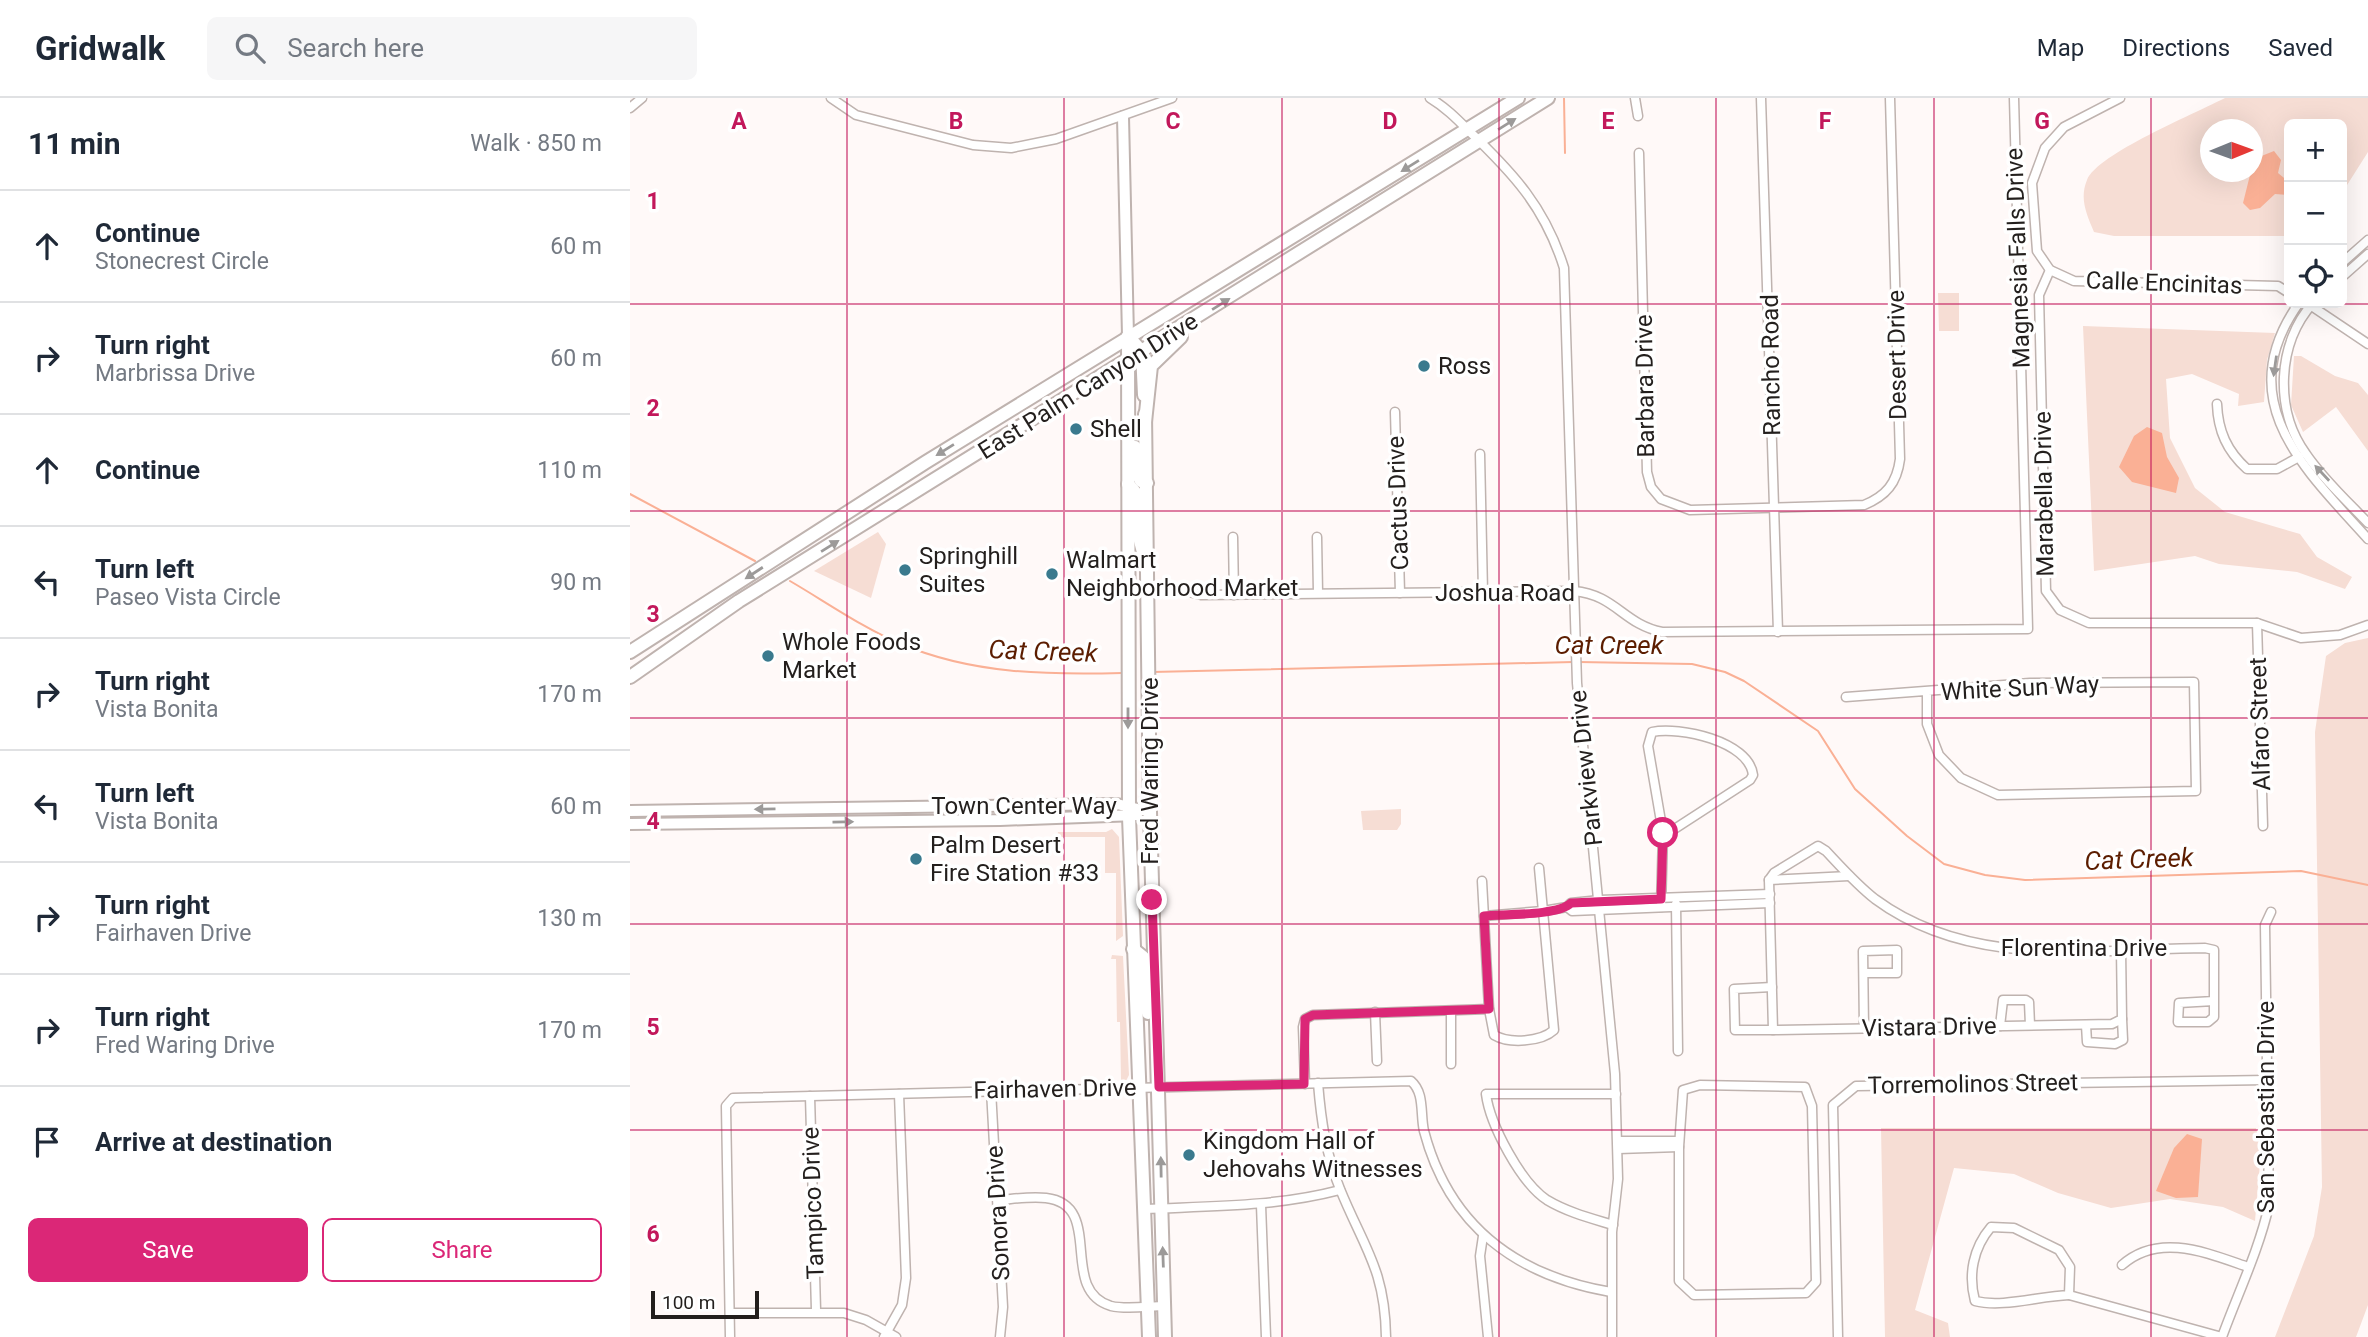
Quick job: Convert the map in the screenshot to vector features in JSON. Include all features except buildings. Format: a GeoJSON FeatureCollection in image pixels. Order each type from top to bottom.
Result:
{"type":"FeatureCollection","features":[{"type":"Feature","properties":{"kind":"main road","name":"East Palm Canyon Drive"},"geometry":{"type":"LineString","coordinates":[[630,652],[1128,336],[1518,98]]}},
{"type":"Feature","properties":{"kind":"main road","name":"East Palm Canyon Drive"},"geometry":{"type":"LineString","coordinates":[[630,677],[688,636],[1548,98]]}},
{"type":"Feature","properties":{"kind":"main road"},"geometry":{"type":"LineString","coordinates":[[1145,422],[1151,366],[1196,319]]}},
{"type":"Feature","properties":{"kind":"main road"},"geometry":{"type":"LineString","coordinates":[[1128,336],[1142,352]]}},
{"type":"Feature","properties":{"kind":"main road","name":"Fred Waring Drive"},"geometry":{"type":"LineString","coordinates":[[1128,336],[1128,811],[1149,1337]]}},
{"type":"Feature","properties":{"kind":"main road","name":"Fred Waring Drive"},"geometry":{"type":"LineString","coordinates":[[1142,352],[1149,565],[1150,812],[1165,1337]]}},
{"type":"Feature","properties":{"kind":"main road"},"geometry":{"type":"LineString","coordinates":[[1128,421],[1135,440],[1136,473],[1141,481],[1147,483]]}},
{"type":"Feature","properties":{"kind":"main road"},"geometry":{"type":"LineString","coordinates":[[1127,484],[1135,492],[1140,543],[1149,565]]}},
{"type":"Feature","properties":{"kind":"main road"},"geometry":{"type":"LineString","coordinates":[[688,636],[694,622],[720,595]]}},
{"type":"Feature","properties":{"kind":"main road"},"geometry":{"type":"LineString","coordinates":[[1133,949],[1143,957],[1148,1012],[1157,1036]]}},
{"type":"Feature","properties":{"kind":"street"},"geometry":{"type":"LineString","coordinates":[[630,108],[642,98]]}},
{"type":"Feature","properties":{"kind":"street"},"geometry":{"type":"LineString","coordinates":[[831,98],[856,115],[989,148],[1033,145],[1123,117],[1172,98]]}},
{"type":"Feature","properties":{"kind":"street","name":"Parkview Drive"},"geometry":{"type":"LineString","coordinates":[[1430,98],[1443,105],[1480,141],[1537,204],[1555,239],[1563,268],[1574,641],[1601,904],[1616,1094],[1618,1145],[1613,1225],[1612,1337]]}},
{"type":"Feature","properties":{"kind":"street"},"geometry":{"type":"LineString","coordinates":[[1635,98],[1639,116]]}},
{"type":"Feature","properties":{"kind":"street","name":"Rancho Road"},"geometry":{"type":"LineString","coordinates":[[1761,98],[1778,632]]}},
{"type":"Feature","properties":{"kind":"street","name":"Desert Drive"},"geometry":{"type":"LineString","coordinates":[[1774,507],[1864,505],[1878,500],[1891,488],[1898,475],[1890,98]]}},
{"type":"Feature","properties":{"kind":"street","name":"Magnesia Falls Drive"},"geometry":{"type":"LineString","coordinates":[[2014,98],[2028,629]]}},
{"type":"Feature","properties":{"kind":"street","name":"Calle Encinitas"},"geometry":{"type":"LineString","coordinates":[[2120,98],[2064,127],[2045,148],[2032,183],[2037,251],[2050,270],[2074,281],[2278,286],[2284,290]]}},
{"type":"Feature","properties":{"kind":"street","name":"Fred Waring Drive"},"geometry":{"type":"LineString","coordinates":[[1123,117],[1128,336]]}},
{"type":"Feature","properties":{"kind":"street","name":"Barbara Drive"},"geometry":{"type":"LineString","coordinates":[[1639,153],[1647,472],[1651,487],[1661,499],[1690,510],[1774,507]]}},
{"type":"Feature","properties":{"kind":"street"},"geometry":{"type":"LineString","coordinates":[[2347,259],[2368,240]]}},
{"type":"Feature","properties":{"kind":"street"},"geometry":{"type":"LineString","coordinates":[[2347,273],[2368,254]]}},
{"type":"Feature","properties":{"kind":"street","name":"Marabella Drive"},"geometry":{"type":"LineString","coordinates":[[2050,270],[2039,296],[2046,590],[2060,610],[2089,623],[2257,623],[2301,638],[2340,635],[2368,625]]}},
{"type":"Feature","properties":{"kind":"street"},"geometry":{"type":"LineString","coordinates":[[2296,308],[2278,347],[2273,383],[2280,429],[2368,539]]}},
{"type":"Feature","properties":{"kind":"street"},"geometry":{"type":"LineString","coordinates":[[2309,308],[2291,337],[2284,381],[2291,427],[2301,456],[2368,523]]}},
{"type":"Feature","properties":{"kind":"street"},"geometry":{"type":"LineString","coordinates":[[2317,308],[2368,344]]}},
{"type":"Feature","properties":{"kind":"street"},"geometry":{"type":"LineString","coordinates":[[2217,404],[2217,420],[2231,455],[2247,469],[2277,469],[2301,456]]}},
{"type":"Feature","properties":{"kind":"street","name":"Cactus Drive"},"geometry":{"type":"LineString","coordinates":[[1395,412],[1401,593]]}},
{"type":"Feature","properties":{"kind":"street"},"geometry":{"type":"LineString","coordinates":[[1479,454],[1483,592]]}},
{"type":"Feature","properties":{"kind":"street"},"geometry":{"type":"LineString","coordinates":[[1233,537],[1234,595]]}},
{"type":"Feature","properties":{"kind":"street"},"geometry":{"type":"LineString","coordinates":[[1317,537],[1318,593]]}},
{"type":"Feature","properties":{"kind":"street","name":"Joshua Road"},"geometry":{"type":"LineString","coordinates":[[1181,590],[1201,596],[1574,591],[1603,597],[1639,626],[1662,632],[2028,629]]}},
{"type":"Feature","properties":{"kind":"street","name":"Alfaro Street"},"geometry":{"type":"LineString","coordinates":[[2257,623],[2263,826]]}},
{"type":"Feature","properties":{"kind":"street","name":"White Sun Way"},"geometry":{"type":"LineString","coordinates":[[1846,697],[1927,693],[2031,683],[2194,682],[2196,791],[1998,795],[1961,778],[1939,755],[1927,724],[1927,693]]}},
{"type":"Feature","properties":{"kind":"street"},"geometry":{"type":"LineString","coordinates":[[1663,833],[1676,828],[1750,780],[1753,775],[1750,765],[1718,741],[1701,735],[1662,730],[1651,732],[1648,747],[1663,833],[1663,883],[1674,919],[1678,1051]]}},
{"type":"Feature","properties":{"kind":"street","name":"Town Center Way"},"geometry":{"type":"LineString","coordinates":[[630,811],[1150,812]]}},
{"type":"Feature","properties":{"kind":"street","name":"Town Center Way"},"geometry":{"type":"LineString","coordinates":[[630,824],[1128,811]]}},
{"type":"Feature","properties":{"kind":"street","name":"Florentina Drive"},"geometry":{"type":"LineString","coordinates":[[1769,880],[1774,873],[1818,846],[1875,899],[1901,916],[1956,940],[2015,951],[2214,950],[2214,1001]]}},
{"type":"Feature","properties":{"kind":"street"},"geometry":{"type":"LineString","coordinates":[[1482,881],[1489,1009],[1494,1035],[1503,1040],[1535,1039],[1554,1030],[1539,868]]}},
{"type":"Feature","properties":{"kind":"street"},"geometry":{"type":"LineString","coordinates":[[1773,1030],[1769,880],[1849,876]]}},
{"type":"Feature","properties":{"kind":"street"},"geometry":{"type":"LineString","coordinates":[[1484,916],[1567,907],[1572,911],[1601,904],[1770,899]]}},
{"type":"Feature","properties":{"kind":"street"},"geometry":{"type":"LineString","coordinates":[[1713,901],[1725,905],[1745,900]]}},
{"type":"Feature","properties":{"kind":"street","name":"San Sebastian Drive"},"geometry":{"type":"LineString","coordinates":[[2222,1337],[2248,1267],[2260,1244],[2269,1205],[2265,925],[2271,912]]}},
{"type":"Feature","properties":{"kind":"street"},"geometry":{"type":"LineString","coordinates":[[2086,1025],[2087,1042],[2115,1044],[2123,1040],[2121,949]]}},
{"type":"Feature","properties":{"kind":"street"},"geometry":{"type":"LineString","coordinates":[[1864,974],[1897,973],[1897,950],[1863,951],[1864,1028]]}},
{"type":"Feature","properties":{"kind":"street","name":"Vistara Drive"},"geometry":{"type":"LineString","coordinates":[[1772,987],[1734,989],[1735,1030],[2086,1025],[2112,1024],[2122,1019]]}},
{"type":"Feature","properties":{"kind":"street"},"geometry":{"type":"LineString","coordinates":[[2000,1026],[2003,1000],[2029,1002],[2030,1025]]}},
{"type":"Feature","properties":{"kind":"street"},"geometry":{"type":"LineString","coordinates":[[2214,1001],[2212,1020],[2178,1022],[2179,1003],[2214,1001]]}},
{"type":"Feature","properties":{"kind":"street"},"geometry":{"type":"LineString","coordinates":[[1304,1084],[1305,1019],[1313,1015],[1489,1009]]}},
{"type":"Feature","properties":{"kind":"street"},"geometry":{"type":"LineString","coordinates":[[1451,1011],[1451,1064]]}},
{"type":"Feature","properties":{"kind":"street"},"geometry":{"type":"LineString","coordinates":[[1375,1012],[1377,1061]]}},
{"type":"Feature","properties":{"kind":"street","name":"Torremolinos Street"},"geometry":{"type":"LineString","coordinates":[[1838,1337],[1833,1105],[1856,1086],[2268,1080]]}},
{"type":"Feature","properties":{"kind":"street","name":"Fairhaven Drive"},"geometry":{"type":"LineString","coordinates":[[730,1313],[726,1106],[733,1098],[1411,1082],[1417,1087],[1425,1132],[1436,1164],[1462,1211],[1483,1236]]}},
{"type":"Feature","properties":{"kind":"street"},"geometry":{"type":"LineString","coordinates":[[1318,1083],[1324,1138],[1340,1190],[1378,1273],[1385,1311],[1386,1337]]}},
{"type":"Feature","properties":{"kind":"street"},"geometry":{"type":"LineString","coordinates":[[1700,1085],[1805,1087],[1812,1106],[1816,1282],[1806,1293],[1695,1295],[1679,1281],[1679,1144],[1683,1090],[1700,1085]]}},
{"type":"Feature","properties":{"kind":"street","name":"Sonora Drive"},"geometry":{"type":"LineString","coordinates":[[992,1090],[1003,1307],[1000,1337]]}},
{"type":"Feature","properties":{"kind":"street"},"geometry":{"type":"LineString","coordinates":[[885,1334],[902,1305],[906,1278],[899,1094]]}},
{"type":"Feature","properties":{"kind":"street"},"geometry":{"type":"LineString","coordinates":[[1613,1225],[1578,1214],[1545,1198],[1499,1140],[1486,1094],[1616,1094]]}},
{"type":"Feature","properties":{"kind":"street","name":"Tampico Drive"},"geometry":{"type":"LineString","coordinates":[[810,1096],[816,1310]]}},
{"type":"Feature","properties":{"kind":"street"},"geometry":{"type":"LineString","coordinates":[[1618,1145],[1679,1144]]}},
{"type":"Feature","properties":{"kind":"street"},"geometry":{"type":"LineString","coordinates":[[1145,1209],[1261,1205],[1301,1200],[1340,1190]]}},
{"type":"Feature","properties":{"kind":"street"},"geometry":{"type":"LineString","coordinates":[[998,1200],[1048,1198],[1067,1207],[1080,1232],[1082,1279],[1090,1294],[1112,1306],[1165,1306]]}},
{"type":"Feature","properties":{"kind":"street"},"geometry":{"type":"LineString","coordinates":[[1261,1205],[1266,1337]]}},
{"type":"Feature","properties":{"kind":"street"},"geometry":{"type":"LineString","coordinates":[[2069,1295],[2070,1267],[2059,1250],[2014,1228],[1991,1227],[1980,1240],[1970,1282],[1975,1301],[1994,1305],[2014,1299],[2069,1295],[2222,1337]]}},
{"type":"Feature","properties":{"kind":"street"},"geometry":{"type":"LineString","coordinates":[[1488,1337],[1480,1256],[1483,1236],[1533,1268],[1576,1286],[1611,1292]]}},
{"type":"Feature","properties":{"kind":"street"},"geometry":{"type":"LineString","coordinates":[[2122,1265],[2135,1253],[2163,1247],[2194,1249],[2248,1267]]}},
{"type":"Feature","properties":{"kind":"street"},"geometry":{"type":"LineString","coordinates":[[730,1337],[730,1313],[816,1310],[844,1312],[895,1337]]}},
{"type":"Feature","properties":{"kind":"shaded area"},"geometry":{"type":"Polygon","coordinates":[[[2225,98],[2368,98],[2368,152],[2347,185],[2347,119],[2284,119],[2284,236],[2114,236],[2094,232],[2085,207],[2087,180],[2109,158],[2225,98]]]}},
{"type":"Feature","properties":{"kind":"shaded area"},"geometry":{"type":"Polygon","coordinates":[[[2274,151],[2281,160],[2278,173],[2284,178],[2284,195],[2275,194],[2260,208],[2250,210],[2243,203],[2248,182],[2263,182],[2263,155],[2274,151]]]}},
{"type":"Feature","properties":{"kind":"shaded area"},"geometry":{"type":"Polygon","coordinates":[[[1938,293],[1959,293],[1959,331],[1939,331],[1938,293]]]}},
{"type":"Feature","properties":{"kind":"shaded area"},"geometry":{"type":"Polygon","coordinates":[[[2083,326],[2275,333],[2267,360],[2264,402],[2238,406],[2239,394],[2192,374],[2166,379],[2170,438],[2195,488],[2225,512],[2300,534],[2317,557],[2352,577],[2345,589],[2297,572],[2219,564],[2195,556],[2094,571],[2083,326]]]}},
{"type":"Feature","properties":{"kind":"shaded area"},"geometry":{"type":"Polygon","coordinates":[[[2294,356],[2301,356],[2335,376],[2358,383],[2368,395],[2368,451],[2336,407],[2303,432],[2291,405],[2294,356]]]}},
{"type":"Feature","properties":{"kind":"shaded area"},"geometry":{"type":"Polygon","coordinates":[[[2147,427],[2162,433],[2167,457],[2179,478],[2176,493],[2132,482],[2119,467],[2134,436],[2147,427]]]}},
{"type":"Feature","properties":{"kind":"shaded area"},"geometry":{"type":"Polygon","coordinates":[[[878,532],[886,544],[871,598],[814,571],[878,532]]]}},
{"type":"Feature","properties":{"kind":"shaded area"},"geometry":{"type":"Polygon","coordinates":[[[2368,638],[2368,1305],[2356,1337],[2275,1337],[2314,1236],[2322,1187],[2315,732],[2326,656],[2345,643],[2368,638]]]}},
{"type":"Feature","properties":{"kind":"shaded area"},"geometry":{"type":"Polygon","coordinates":[[[1401,809],[1401,824],[1397,830],[1363,830],[1361,811],[1401,809]]]}},
{"type":"Feature","properties":{"kind":"shaded area"},"geometry":{"type":"Polygon","coordinates":[[[1112,829],[1119,837],[1123,936],[1116,941],[1116,873],[1105,873],[1105,837],[1057,837],[1058,832],[1106,832],[1112,829]]]}},
{"type":"Feature","properties":{"kind":"shaded area"},"geometry":{"type":"Polygon","coordinates":[[[1112,955],[1123,956],[1129,1075],[1125,1083],[1121,1080],[1116,959],[1111,959],[1112,955]]]}},
{"type":"Feature","properties":{"kind":"shaded area"},"geometry":{"type":"Polygon","coordinates":[[[1881,1128],[2256,1128],[2261,1151],[2255,1221],[2223,1207],[2170,1199],[2111,1208],[2058,1193],[2014,1174],[1954,1168],[1915,1310],[1948,1323],[1950,1337],[1885,1337],[1881,1128]]]}},
{"type":"Feature","properties":{"kind":"shaded area"},"geometry":{"type":"Polygon","coordinates":[[[2187,1134],[2202,1139],[2198,1197],[2176,1198],[2156,1191],[2174,1148],[2187,1134]]]}},
{"type":"Feature","properties":{"kind":"waterway"},"geometry":{"type":"LineString","coordinates":[[1564,98],[1565,153]]}},
{"type":"Feature","properties":{"kind":"waterway","name":"Cat Creek"},"geometry":{"type":"LineString","coordinates":[[630,494],[755,561]]}},
{"type":"Feature","properties":{"kind":"waterway","name":"Cat Creek"},"geometry":{"type":"LineString","coordinates":[[790,581],[887,638],[928,654],[982,667],[1038,673],[1122,673]]}},
{"type":"Feature","properties":{"kind":"waterway","name":"Cat Creek"},"geometry":{"type":"LineString","coordinates":[[1152,672],[1573,662]]}},
{"type":"Feature","properties":{"kind":"waterway","name":"Cat Creek"},"geometry":{"type":"LineString","coordinates":[[1579,662],[1692,664],[1725,672],[1744,681],[1818,731],[1855,789],[1907,836],[1944,864],[1985,875],[2025,880],[2301,871],[2368,885]]}},
{"type":"Feature","properties":{"kind":"place","name":"Ross"},"geometry":{"type":"Point","coordinates":[1424,366]}},
{"type":"Feature","properties":{"kind":"place","name":"Shell"},"geometry":{"type":"Point","coordinates":[1076,429]}},
{"type":"Feature","properties":{"kind":"place","name":"Springhill Suites"},"geometry":{"type":"Point","coordinates":[905,570]}},
{"type":"Feature","properties":{"kind":"place","name":"Walmart Neighborhood Market"},"geometry":{"type":"Point","coordinates":[1052,574]}},
{"type":"Feature","properties":{"kind":"place","name":"Whole Foods Market"},"geometry":{"type":"Point","coordinates":[768,656]}},
{"type":"Feature","properties":{"kind":"place","name":"Palm Desert Fire Station #33"},"geometry":{"type":"Point","coordinates":[916,859]}},
{"type":"Feature","properties":{"kind":"place","name":"Kingdom Hall of Jehovahs Witnesses"},"geometry":{"type":"Point","coordinates":[1189,1155]}},
{"type":"Feature","properties":{"kind":"route"},"geometry":{"type":"LineString","coordinates":[[1152,900],[1159,1087],[1304,1084],[1303,1027],[1305,1019],[1313,1015],[1489,1009],[1484,916],[1544,911],[1567,907],[1571,903],[1600,900],[1661,899],[1663,833]]}}]}
